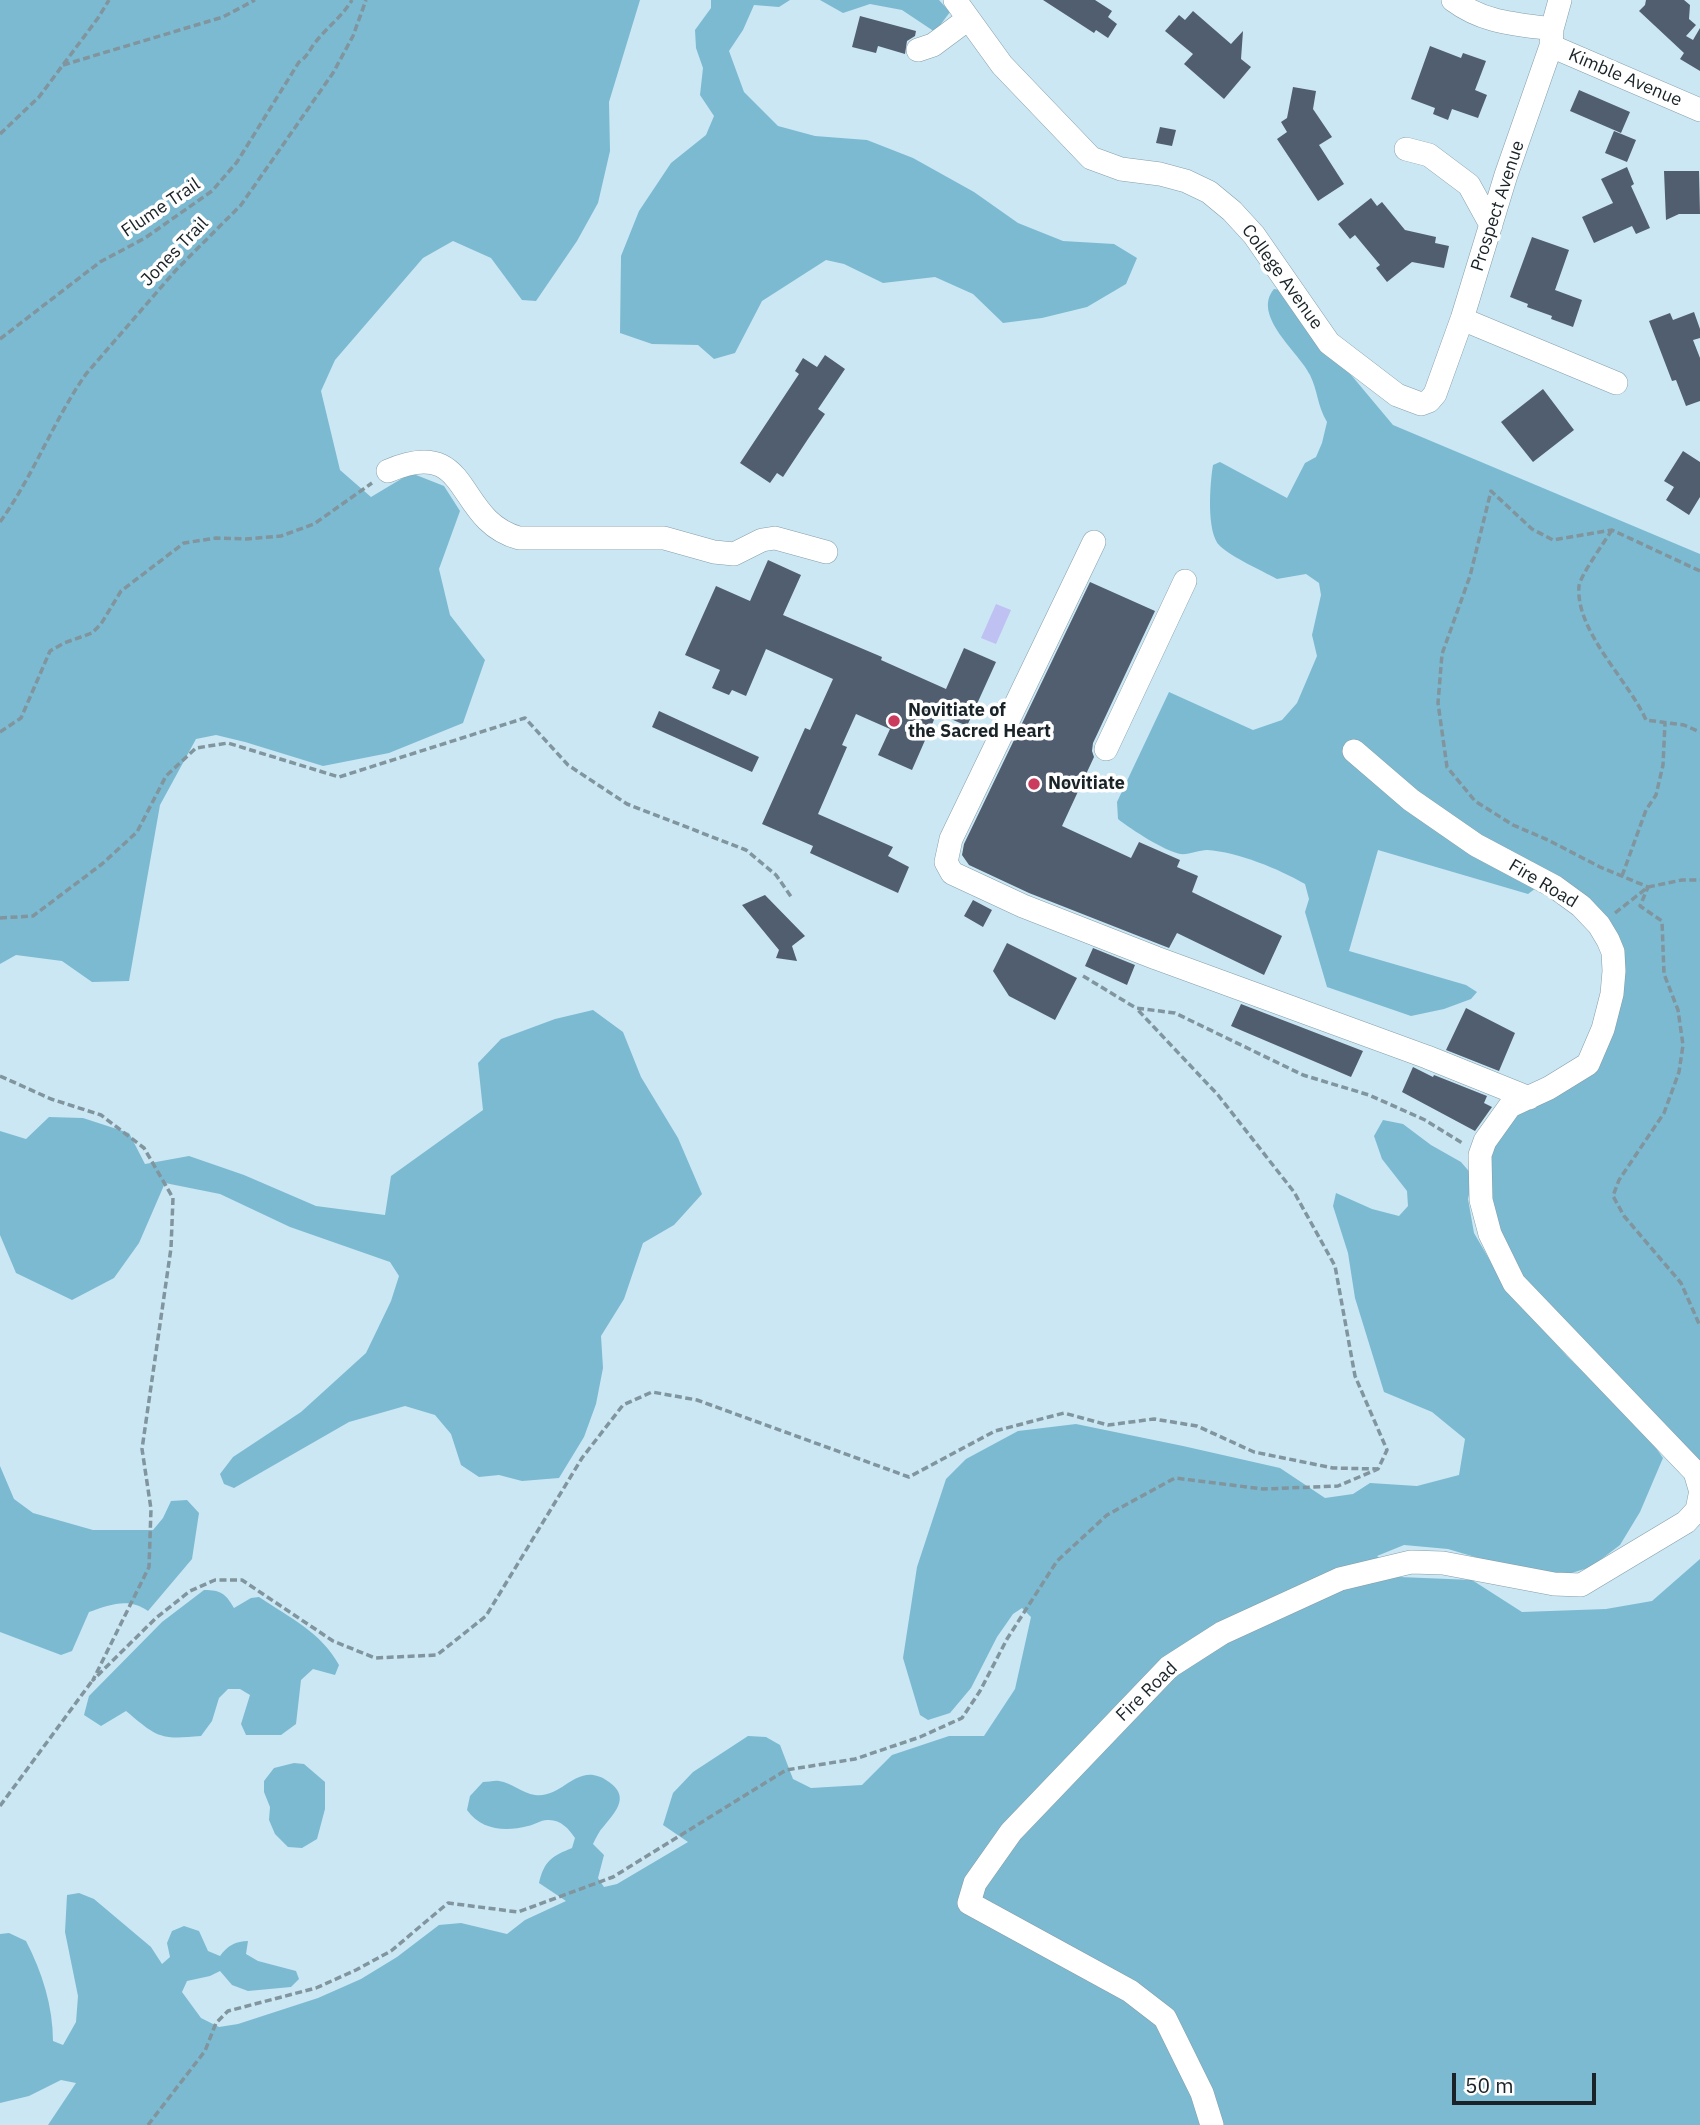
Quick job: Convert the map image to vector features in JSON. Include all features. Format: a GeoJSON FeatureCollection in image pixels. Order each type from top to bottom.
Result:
{"type":"FeatureCollection","features":[{"type":"Feature","properties":{"kind":"street","name":"Kimble Avenue"},"geometry":{"type":"LineString","coordinates":[[1453,0],[1470,13],[1551,37],[1700,110]]}},
{"type":"Feature","properties":{"kind":"street","name":"Prospect Avenue"},"geometry":{"type":"LineString","coordinates":[[1421,404],[1429,401],[1434,394],[1462,319],[1551,37],[1560,0]]}},
{"type":"Feature","properties":{"kind":"street"},"geometry":{"type":"LineString","coordinates":[[918,50],[933,45],[962,9]]}},
{"type":"Feature","properties":{"kind":"street","name":"College Avenue"},"geometry":{"type":"LineString","coordinates":[[962,9],[1002,65],[1091,158],[1121,169],[1160,174],[1186,181],[1209,192],[1232,211],[1254,235],[1329,342],[1397,395],[1421,404]]}},
{"type":"Feature","properties":{"kind":"street"},"geometry":{"type":"LineString","coordinates":[[1406,149],[1429,156],[1469,185],[1491,225]]}},
{"type":"Feature","properties":{"kind":"street"},"geometry":{"type":"LineString","coordinates":[[1469,185],[1492,183],[1506,175]]}},
{"type":"Feature","properties":{"kind":"street"},"geometry":{"type":"LineString","coordinates":[[1462,319],[1616,383]]}},
{"type":"Feature","properties":{"kind":"street"},"geometry":{"type":"LineString","coordinates":[[388,471],[418,461],[442,465],[454,475],[489,523],[498,530],[519,538],[664,538],[714,552],[734,554],[762,540],[775,538],[826,552]]}},
{"type":"Feature","properties":{"kind":"street"},"geometry":{"type":"LineString","coordinates":[[1094,542],[951,839],[946,862],[952,873],[987,892],[1047,916],[1427,1057],[1529,1098]]}},
{"type":"Feature","properties":{"kind":"street"},"geometry":{"type":"LineString","coordinates":[[1106,749],[1185,581]]}},
{"type":"Feature","properties":{"kind":"street","name":"Fire Road"},"geometry":{"type":"LineString","coordinates":[[1354,751],[1411,800],[1476,845],[1555,887],[1581,906],[1599,925],[1613,952],[1615,974],[1603,1029],[1588,1064],[1549,1088],[1510,1106],[1485,1141],[1480,1154]]}},
{"type":"Feature","properties":{"kind":"street"},"geometry":{"type":"LineString","coordinates":[[1480,1154],[1481,1200],[1490,1234],[1514,1283],[1695,1472],[1700,1489]]}},
{"type":"Feature","properties":{"kind":"street","name":"Fire Road"},"geometry":{"type":"LineString","coordinates":[[1212,2125],[1202,2093],[1165,2018],[1130,1991],[969,1903],[975,1883],[1011,1832],[1169,1667],[1222,1633],[1340,1579],[1410,1562],[1443,1563],[1554,1584],[1581,1585],[1686,1522],[1697,1510],[1700,1495]]}},
{"type":"Feature","properties":{"kind":"path"},"geometry":{"type":"LineString","coordinates":[[0,134],[39,97],[109,0]]}},
{"type":"Feature","properties":{"kind":"path"},"geometry":{"type":"LineString","coordinates":[[64,65],[223,17],[255,0]]}},
{"type":"Feature","properties":{"kind":"path","name":"Flume Trail"},"geometry":{"type":"LineString","coordinates":[[0,339],[100,262],[145,238],[212,191],[237,162],[299,62],[306,58],[315,43],[343,15],[352,0]]}},
{"type":"Feature","properties":{"kind":"path","name":"Jones Trail"},"geometry":{"type":"LineString","coordinates":[[0,522],[37,463],[74,391],[86,374],[176,270],[241,205],[333,73],[354,36],[366,0]]}},
{"type":"Feature","properties":{"kind":"path"},"geometry":{"type":"LineString","coordinates":[[0,732],[21,718],[50,651],[64,643],[92,634],[121,591],[184,543],[215,538],[281,536],[314,524],[388,471]]}},
{"type":"Feature","properties":{"kind":"path"},"geometry":{"type":"LineString","coordinates":[[1648,887],[1513,825],[1475,801],[1447,767],[1438,703],[1442,654],[1470,576],[1491,491],[1532,529],[1553,540],[1612,530],[1700,571]]}},
{"type":"Feature","properties":{"kind":"path"},"geometry":{"type":"LineString","coordinates":[[1612,530],[1579,584],[1581,606],[1603,656],[1637,701],[1646,720],[1684,725],[1700,732]]}},
{"type":"Feature","properties":{"kind":"path"},"geometry":{"type":"LineString","coordinates":[[0,918],[33,916],[102,864],[137,832],[166,776],[197,748],[228,743],[339,777],[525,718],[568,765],[627,804],[746,850],[776,875],[792,898]]}},
{"type":"Feature","properties":{"kind":"path"},"geometry":{"type":"LineString","coordinates":[[1622,876],[1646,810],[1656,795],[1663,765],[1665,723]]}},
{"type":"Feature","properties":{"kind":"path"},"geometry":{"type":"LineString","coordinates":[[1599,925],[1648,887],[1682,880],[1700,880]]}},
{"type":"Feature","properties":{"kind":"path"},"geometry":{"type":"LineString","coordinates":[[1648,887],[1640,906],[1662,921],[1664,974],[1678,1010],[1683,1045],[1679,1073],[1664,1113],[1619,1180],[1613,1196],[1624,1216],[1681,1283],[1700,1326]]}},
{"type":"Feature","properties":{"kind":"path"},"geometry":{"type":"LineString","coordinates":[[148,2125],[205,2051],[216,2023],[228,2011],[316,1989],[356,1970],[391,1951],[448,1903],[518,1912],[530,1908],[613,1877],[786,1770],[855,1759],[919,1737],[962,1718],[980,1691],[1007,1639],[1057,1561],[1107,1515],[1175,1478],[1263,1489],[1338,1486],[1378,1469],[1387,1450],[1355,1376],[1335,1266],[1294,1192],[1218,1095],[1136,1008],[1083,976]]}},
{"type":"Feature","properties":{"kind":"path"},"geometry":{"type":"LineString","coordinates":[[1136,1008],[1175,1013],[1303,1075],[1380,1100],[1425,1120],[1480,1154]]}},
{"type":"Feature","properties":{"kind":"path"},"geometry":{"type":"LineString","coordinates":[[0,1076],[51,1099],[101,1115],[144,1148],[173,1199],[171,1248],[142,1449],[151,1509],[149,1567],[93,1680]]}},
{"type":"Feature","properties":{"kind":"path"},"geometry":{"type":"LineString","coordinates":[[0,1806],[93,1680],[156,1618],[190,1591],[215,1580],[242,1580],[333,1641],[375,1658],[437,1655],[486,1616],[582,1458],[623,1405],[652,1392],[697,1400],[909,1477],[995,1431],[1064,1413],[1108,1425],[1154,1419],[1198,1426],[1254,1451],[1333,1468],[1378,1469]]}},
{"type":"Feature","properties":{"kind":"shaded area"},"geometry":{"type":"Polygon","coordinates":[[[0,0],[640,0],[609,102],[610,151],[598,203],[577,241],[536,301],[522,300],[491,258],[453,241],[423,258],[335,360],[321,391],[340,470],[371,497],[411,473],[444,486],[460,511],[439,569],[450,615],[485,660],[463,723],[389,753],[323,766],[216,735],[196,739],[160,805],[129,981],[92,982],[62,961],[16,955],[0,964],[0,0]]]}},
{"type":"Feature","properties":{"kind":"shaded area"},"geometry":{"type":"Polygon","coordinates":[[[711,0],[790,0],[779,7],[754,5],[743,30],[729,51],[744,92],[778,126],[815,136],[867,140],[913,158],[974,192],[1018,223],[1063,241],[1114,244],[1137,258],[1126,284],[1087,307],[1042,318],[1003,323],[973,294],[935,277],[883,283],[844,264],[826,260],[762,301],[735,353],[714,359],[698,345],[652,344],[620,333],[621,256],[639,211],[671,163],[706,135],[714,116],[700,95],[703,68],[696,48],[695,30],[711,8],[711,0]]]}},
{"type":"Feature","properties":{"kind":"shaded area"},"geometry":{"type":"Polygon","coordinates":[[[820,0],[939,0],[950,12],[935,32],[902,10],[870,4],[843,13],[820,0]]]}},
{"type":"Feature","properties":{"kind":"shaded area"},"geometry":{"type":"Polygon","coordinates":[[[1274,289],[1280,290],[1393,425],[1700,554],[1700,1489],[1514,1283],[1480,1155],[1510,1106],[1588,1064],[1613,952],[1544,882],[1528,894],[1378,850],[1349,951],[1466,985],[1477,992],[1471,999],[1444,1009],[1411,1016],[1327,987],[1305,912],[1309,899],[1305,884],[1271,867],[1232,854],[1207,850],[1183,854],[1173,852],[1118,819],[1117,802],[1169,692],[1253,730],[1282,720],[1297,703],[1317,656],[1312,635],[1321,595],[1319,583],[1306,574],[1277,579],[1240,559],[1220,546],[1211,519],[1213,465],[1220,462],[1287,498],[1305,463],[1316,457],[1322,443],[1327,422],[1313,381],[1280,334],[1269,311],[1269,300],[1274,289]]]}},
{"type":"Feature","properties":{"kind":"shaded area"},"geometry":{"type":"Polygon","coordinates":[[[996,604],[1011,610],[996,644],[981,638],[996,604]]]}},
{"type":"Feature","properties":{"kind":"shaded area"},"geometry":{"type":"Polygon","coordinates":[[[593,1010],[623,1032],[641,1077],[678,1138],[702,1194],[674,1225],[643,1243],[624,1299],[601,1336],[603,1368],[596,1404],[584,1437],[559,1478],[522,1481],[499,1475],[479,1477],[461,1465],[451,1434],[435,1415],[405,1406],[349,1422],[234,1488],[224,1484],[220,1474],[233,1457],[301,1412],[366,1353],[391,1301],[399,1276],[390,1262],[290,1227],[220,1194],[165,1183],[139,1243],[114,1278],[72,1300],[16,1273],[0,1235],[0,1131],[26,1139],[49,1117],[83,1118],[129,1133],[145,1164],[189,1156],[244,1175],[316,1206],[385,1215],[391,1176],[483,1110],[478,1063],[501,1039],[555,1019],[593,1010]]]}},
{"type":"Feature","properties":{"kind":"shaded area"},"geometry":{"type":"Polygon","coordinates":[[[1383,1120],[1403,1124],[1431,1145],[1461,1162],[1473,1176],[1468,1199],[1474,1233],[1506,1288],[1567,1356],[1647,1435],[1663,1458],[1640,1512],[1620,1545],[1591,1567],[1565,1575],[1485,1560],[1448,1549],[1404,1545],[1377,1556],[1400,1577],[1472,1580],[1522,1612],[1606,1609],[1652,1601],[1700,1559],[1700,2125],[48,2125],[76,2083],[61,2080],[29,2096],[0,2103],[0,1934],[9,1933],[26,1941],[46,1989],[53,2041],[63,2045],[76,2022],[78,1996],[65,1932],[67,1895],[79,1893],[94,1899],[151,1947],[162,1964],[170,1957],[167,1943],[172,1931],[184,1926],[199,1931],[208,1951],[220,1956],[232,1945],[248,1941],[246,1954],[258,1961],[296,1971],[299,1979],[291,1987],[248,1991],[232,1985],[220,1971],[187,1981],[182,1992],[201,2018],[219,2027],[238,2024],[318,1998],[361,1979],[397,1957],[439,1925],[461,1923],[507,1934],[525,1920],[566,1901],[539,1883],[546,1864],[572,1848],[575,1838],[564,1826],[553,1820],[511,1829],[494,1828],[479,1822],[467,1810],[470,1796],[483,1782],[504,1782],[535,1795],[545,1795],[588,1775],[598,1776],[609,1782],[619,1793],[619,1804],[593,1844],[604,1855],[598,1878],[604,1887],[617,1884],[688,1842],[663,1825],[673,1793],[693,1772],[748,1736],[766,1737],[780,1745],[793,1779],[811,1788],[862,1785],[892,1755],[949,1736],[984,1736],[1015,1689],[1031,1617],[1022,1608],[1013,1614],[997,1637],[971,1688],[950,1713],[928,1720],[920,1715],[903,1658],[917,1567],[946,1479],[966,1459],[1018,1431],[1076,1424],[1183,1446],[1280,1468],[1325,1498],[1353,1494],[1370,1483],[1417,1486],[1459,1475],[1465,1439],[1432,1412],[1384,1392],[1355,1298],[1348,1253],[1333,1206],[1336,1193],[1372,1209],[1399,1216],[1408,1206],[1407,1191],[1382,1159],[1374,1136],[1383,1120]]]}},
{"type":"Feature","properties":{"kind":"shaded area"},"geometry":{"type":"Polygon","coordinates":[[[0,1466],[14,1499],[33,1513],[93,1530],[153,1530],[163,1518],[171,1501],[187,1500],[199,1513],[192,1559],[148,1611],[126,1603],[89,1612],[72,1651],[61,1655],[0,1632],[0,1466]]]}},
{"type":"Feature","properties":{"kind":"shaded area"},"geometry":{"type":"Polygon","coordinates":[[[204,1590],[222,1594],[234,1608],[251,1598],[259,1597],[304,1626],[332,1653],[339,1665],[335,1675],[313,1669],[301,1680],[296,1724],[281,1735],[246,1735],[241,1724],[250,1695],[240,1689],[228,1689],[219,1698],[212,1721],[201,1736],[159,1735],[126,1711],[101,1726],[84,1715],[89,1696],[162,1622],[204,1590]]]}},
{"type":"Feature","properties":{"kind":"shaded area"},"geometry":{"type":"Polygon","coordinates":[[[294,1763],[304,1764],[325,1782],[325,1809],[317,1839],[302,1848],[288,1847],[275,1834],[269,1820],[270,1807],[264,1792],[264,1781],[274,1768],[294,1763]]]}},
{"type":"Feature","properties":{"kind":"building"},"geometry":{"type":"Polygon","coordinates":[[[1043,0],[1095,0],[1112,11],[1108,17],[1117,24],[1108,38],[1096,30],[1094,33],[1043,0]]]}},
{"type":"Feature","properties":{"kind":"building"},"geometry":{"type":"Polygon","coordinates":[[[1646,0],[1684,0],[1690,5],[1689,19],[1696,25],[1686,36],[1693,40],[1700,28],[1700,71],[1680,59],[1684,53],[1639,11],[1646,0]]]}},
{"type":"Feature","properties":{"kind":"building"},"geometry":{"type":"Polygon","coordinates":[[[1193,11],[1231,44],[1243,31],[1241,59],[1251,67],[1224,99],[1184,64],[1193,54],[1165,31],[1179,15],[1185,20],[1193,11]]]}},
{"type":"Feature","properties":{"kind":"building"},"geometry":{"type":"Polygon","coordinates":[[[860,16],[916,31],[915,36],[907,41],[905,54],[878,46],[876,53],[852,47],[860,16]]]}},
{"type":"Feature","properties":{"kind":"building"},"geometry":{"type":"Polygon","coordinates":[[[1430,46],[1461,58],[1463,53],[1486,61],[1475,90],[1487,95],[1478,118],[1452,109],[1448,120],[1433,114],[1435,108],[1411,99],[1430,46]]]}},
{"type":"Feature","properties":{"kind":"building"},"geometry":{"type":"Polygon","coordinates":[[[1293,87],[1316,91],[1313,109],[1332,137],[1319,145],[1344,184],[1318,201],[1277,139],[1287,132],[1281,122],[1287,118],[1293,87]]]}},
{"type":"Feature","properties":{"kind":"building"},"geometry":{"type":"Polygon","coordinates":[[[1579,90],[1630,112],[1621,133],[1570,111],[1579,90]]]}},
{"type":"Feature","properties":{"kind":"building"},"geometry":{"type":"Polygon","coordinates":[[[1160,127],[1176,130],[1172,146],[1156,143],[1160,127]]]}},
{"type":"Feature","properties":{"kind":"building"},"geometry":{"type":"Polygon","coordinates":[[[1614,131],[1636,140],[1627,162],[1605,153],[1614,131]]]}},
{"type":"Feature","properties":{"kind":"building"},"geometry":{"type":"Polygon","coordinates":[[[1627,167],[1634,184],[1631,186],[1650,228],[1636,234],[1632,226],[1594,243],[1582,217],[1613,203],[1601,179],[1627,167]]]}},
{"type":"Feature","properties":{"kind":"building"},"geometry":{"type":"Polygon","coordinates":[[[1664,171],[1699,171],[1700,214],[1679,214],[1666,220],[1664,171]]]}},
{"type":"Feature","properties":{"kind":"building"},"geometry":{"type":"Polygon","coordinates":[[[1371,198],[1377,206],[1382,202],[1405,230],[1436,237],[1435,243],[1449,246],[1444,268],[1412,262],[1387,282],[1376,268],[1380,265],[1355,235],[1350,239],[1338,224],[1371,198]]]}},
{"type":"Feature","properties":{"kind":"building"},"geometry":{"type":"Polygon","coordinates":[[[1532,237],[1569,250],[1555,290],[1582,300],[1573,327],[1551,319],[1552,316],[1527,307],[1528,304],[1510,297],[1532,237]]]}},
{"type":"Feature","properties":{"kind":"building"},"geometry":{"type":"Polygon","coordinates":[[[1694,312],[1700,329],[1700,338],[1693,340],[1700,358],[1700,401],[1686,406],[1676,380],[1672,381],[1649,321],[1670,313],[1673,320],[1694,312]]]}},
{"type":"Feature","properties":{"kind":"building"},"geometry":{"type":"Polygon","coordinates":[[[825,355],[845,369],[818,409],[825,414],[783,477],[777,473],[770,483],[740,463],[799,374],[795,371],[803,358],[817,367],[825,355]]]}},
{"type":"Feature","properties":{"kind":"building"},"geometry":{"type":"Polygon","coordinates":[[[1543,389],[1574,430],[1533,462],[1501,422],[1543,389]]]}},
{"type":"Feature","properties":{"kind":"building"},"geometry":{"type":"Polygon","coordinates":[[[1683,451],[1700,462],[1700,497],[1689,515],[1666,500],[1674,487],[1664,481],[1683,451]]]}},
{"type":"Feature","properties":{"kind":"building"},"geometry":{"type":"Polygon","coordinates":[[[768,560],[801,575],[783,615],[882,657],[881,660],[946,689],[964,648],[996,662],[967,726],[937,713],[912,770],[878,755],[890,729],[856,714],[842,745],[847,747],[818,814],[893,847],[888,856],[909,867],[898,893],[810,853],[813,846],[762,824],[805,728],[810,730],[833,679],[766,649],[746,696],[732,690],[729,695],[712,688],[720,670],[685,655],[716,586],[750,601],[768,560]]]}},
{"type":"Feature","properties":{"kind":"building","name":"Novitiate"},"geometry":{"type":"Polygon","coordinates":[[[1090,582],[1155,611],[1093,743],[1094,757],[1062,826],[1131,858],[1139,842],[1180,860],[1177,867],[1198,876],[1192,892],[1282,936],[1264,975],[1177,933],[1169,948],[1029,893],[969,865],[962,855],[964,844],[1090,582]]]}},
{"type":"Feature","properties":{"kind":"building"},"geometry":{"type":"Polygon","coordinates":[[[659,711],[759,757],[752,772],[652,727],[659,711]]]}},
{"type":"Feature","properties":{"kind":"building"},"geometry":{"type":"Polygon","coordinates":[[[765,895],[805,936],[792,946],[797,961],[776,958],[779,950],[742,905],[765,895]]]}},
{"type":"Feature","properties":{"kind":"building"},"geometry":{"type":"Polygon","coordinates":[[[973,900],[992,910],[983,927],[964,916],[973,900]]]}},
{"type":"Feature","properties":{"kind":"building"},"geometry":{"type":"Polygon","coordinates":[[[1007,943],[1077,978],[1055,1020],[1009,996],[993,971],[1007,943]]]}},
{"type":"Feature","properties":{"kind":"building"},"geometry":{"type":"Polygon","coordinates":[[[1093,948],[1135,965],[1127,985],[1085,966],[1093,948]]]}},
{"type":"Feature","properties":{"kind":"building"},"geometry":{"type":"Polygon","coordinates":[[[1241,1004],[1363,1051],[1351,1077],[1231,1026],[1241,1004]]]}},
{"type":"Feature","properties":{"kind":"building"},"geometry":{"type":"Polygon","coordinates":[[[1466,1008],[1515,1033],[1499,1071],[1446,1050],[1466,1008]]]}},
{"type":"Feature","properties":{"kind":"building"},"geometry":{"type":"Polygon","coordinates":[[[1413,1067],[1487,1096],[1484,1103],[1492,1107],[1475,1131],[1402,1092],[1413,1067]]]}},
{"type":"Feature","properties":{"kind":"place","name":"Novitiate of the Sacred Heart"},"geometry":{"type":"Point","coordinates":[894,721]}},
{"type":"Feature","properties":{"kind":"place","name":"Novitiate"},"geometry":{"type":"Point","coordinates":[1034,784]}}]}
